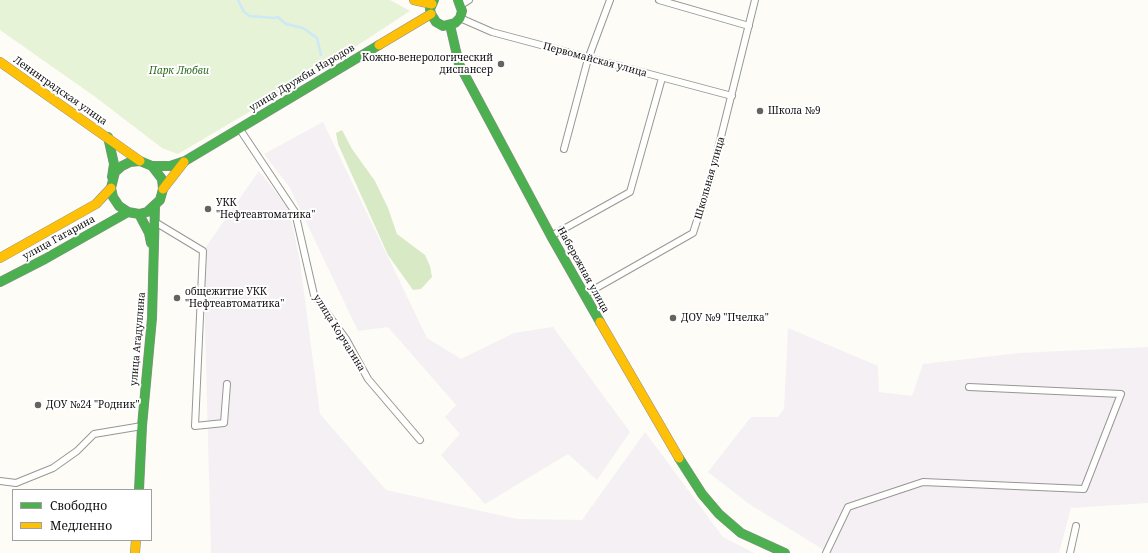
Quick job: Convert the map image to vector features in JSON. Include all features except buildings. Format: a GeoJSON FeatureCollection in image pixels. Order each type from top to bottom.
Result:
{"type":"FeatureCollection","features":[{"type":"Feature","properties":{"kind":"main road"},"geometry":{"type":"LineString","coordinates":[[414,0],[433,2],[431,14],[436,22],[443,26],[450,26],[460,18],[463,2]]}},
{"type":"Feature","properties":{"kind":"main road","name":"улица Дружбы Народов"},"geometry":{"type":"LineString","coordinates":[[185,161],[431,14]]}},
{"type":"Feature","properties":{"kind":"main road","name":"Набережная улица"},"geometry":{"type":"LineString","coordinates":[[450,26],[459,64],[584,295],[663,433],[702,494],[719,514],[741,533],[785,553]]}},
{"type":"Feature","properties":{"kind":"main road","name":"Ленинградская улица"},"geometry":{"type":"LineString","coordinates":[[0,62],[140,161]]}},
{"type":"Feature","properties":{"kind":"main road"},"geometry":{"type":"LineString","coordinates":[[108,137],[114,164],[111,183],[113,197],[119,206],[128,212],[139,214],[147,212],[155,206],[160,200],[164,189],[173,174],[185,161]]}},
{"type":"Feature","properties":{"kind":"main road"},"geometry":{"type":"LineString","coordinates":[[111,183],[122,166],[130,162],[140,161],[152,166],[170,166],[185,161]]}},
{"type":"Feature","properties":{"kind":"main road"},"geometry":{"type":"LineString","coordinates":[[152,166],[162,179],[164,189]]}},
{"type":"Feature","properties":{"kind":"main road","name":"улица Гагарина"},"geometry":{"type":"LineString","coordinates":[[0,258],[96,204],[111,183]]}},
{"type":"Feature","properties":{"kind":"main road"},"geometry":{"type":"LineString","coordinates":[[155,206],[155,262]]}},
{"type":"Feature","properties":{"kind":"main road","name":"улица Гагарина"},"geometry":{"type":"LineString","coordinates":[[0,282],[45,259],[128,212]]}},
{"type":"Feature","properties":{"kind":"main road"},"geometry":{"type":"LineString","coordinates":[[139,214],[149,233],[155,262]]}},
{"type":"Feature","properties":{"kind":"main road","name":"улица Агадуллина"},"geometry":{"type":"LineString","coordinates":[[138,489],[155,262]]}},
{"type":"Feature","properties":{"kind":"main road"},"geometry":{"type":"LineString","coordinates":[[135,553],[136,541]]}},
{"type":"Feature","properties":{"kind":"street"},"geometry":{"type":"LineString","coordinates":[[564,148],[588,59],[610,0]]}},
{"type":"Feature","properties":{"kind":"street"},"geometry":{"type":"LineString","coordinates":[[659,0],[749,26]]}},
{"type":"Feature","properties":{"kind":"street","name":"Школьная улица"},"geometry":{"type":"LineString","coordinates":[[584,295],[693,233],[711,177],[755,0]]}},
{"type":"Feature","properties":{"kind":"street","name":"Первомайская улица"},"geometry":{"type":"LineString","coordinates":[[460,18],[492,32],[588,59],[732,96]]}},
{"type":"Feature","properties":{"kind":"street"},"geometry":{"type":"LineString","coordinates":[[552,236],[630,192],[662,78]]}},
{"type":"Feature","properties":{"kind":"street","name":"улица Корчагина"},"geometry":{"type":"LineString","coordinates":[[239,128],[295,212],[314,295],[346,339],[368,379],[420,440]]}},
{"type":"Feature","properties":{"kind":"street"},"geometry":{"type":"LineString","coordinates":[[155,222],[203,251],[195,426],[224,423],[227,384]]}},
{"type":"Feature","properties":{"kind":"street"},"geometry":{"type":"LineString","coordinates":[[826,553],[848,507],[923,482],[1084,489],[1121,394],[969,387]]}},
{"type":"Feature","properties":{"kind":"street"},"geometry":{"type":"LineString","coordinates":[[0,481],[16,483],[53,468],[77,451],[94,434],[142,426]]}},
{"type":"Feature","properties":{"kind":"street"},"geometry":{"type":"LineString","coordinates":[[1070,553],[1076,526]]}},
{"type":"Feature","properties":{"kind":"shaded area"},"geometry":{"type":"Polygon","coordinates":[[[323,122],[427,338],[461,359],[514,333],[553,327],[630,432],[597,480],[568,454],[485,504],[441,455],[460,434],[445,417],[456,405],[388,327],[358,331],[290,188],[264,154],[323,122]]]}},
{"type":"Feature","properties":{"kind":"shaded area"},"geometry":{"type":"Polygon","coordinates":[[[259,171],[289,209],[300,262],[320,414],[386,490],[517,519],[582,520],[645,432],[723,537],[754,553],[211,553],[203,251],[259,171]]]}},
{"type":"Feature","properties":{"kind":"shaded area"},"geometry":{"type":"Polygon","coordinates":[[[788,328],[878,366],[879,392],[912,396],[923,364],[1019,353],[1148,347],[1148,503],[1071,508],[1059,553],[829,553],[749,504],[708,472],[751,417],[778,417],[784,409],[788,328]]]}},
{"type":"Feature","properties":{"kind":"green space","name":"Парк Любви"},"geometry":{"type":"Polygon","coordinates":[[[0,0],[390,0],[410,11],[320,70],[178,154],[162,148],[94,96],[0,30],[0,0]]]}},
{"type":"Feature","properties":{"kind":"green space"},"geometry":{"type":"Polygon","coordinates":[[[342,130],[352,149],[375,181],[388,208],[397,234],[425,255],[430,266],[432,277],[421,289],[413,290],[388,255],[338,144],[336,133],[342,130]]]}},
{"type":"Feature","properties":{"kind":"waterway"},"geometry":{"type":"LineString","coordinates":[[238,0],[244,12],[250,16],[278,17],[286,24],[303,28],[317,38],[321,55]]}},
{"type":"Feature","properties":{"kind":"traffic: fast"},"geometry":{"type":"LineString","coordinates":[[434,0],[430,9],[431,14],[436,22],[443,26],[455,23],[460,18],[462,11],[458,0]]}},
{"type":"Feature","properties":{"kind":"traffic: fast"},"geometry":{"type":"LineString","coordinates":[[450,25],[459,64],[551,236],[600,322]]}},
{"type":"Feature","properties":{"kind":"traffic: fast"},"geometry":{"type":"LineString","coordinates":[[152,166],[162,179],[163,189],[160,200],[147,212],[139,214],[128,212],[119,206],[113,197],[111,188],[115,172],[122,166],[130,162],[140,161],[152,166],[170,166],[185,161],[379,45]]}},
{"type":"Feature","properties":{"kind":"traffic: fast"},"geometry":{"type":"LineString","coordinates":[[108,137],[114,164],[112,177]]}},
{"type":"Feature","properties":{"kind":"traffic: fast"},"geometry":{"type":"LineString","coordinates":[[139,489],[142,426],[152,318],[155,206]]}},
{"type":"Feature","properties":{"kind":"traffic: fast"},"geometry":{"type":"LineString","coordinates":[[0,282],[45,259],[128,212]]}},
{"type":"Feature","properties":{"kind":"traffic: fast"},"geometry":{"type":"LineString","coordinates":[[139,214],[149,233],[151,243]]}},
{"type":"Feature","properties":{"kind":"traffic: fast"},"geometry":{"type":"LineString","coordinates":[[679,458],[702,494],[719,514],[741,533],[785,553]]}},
{"type":"Feature","properties":{"kind":"traffic: slow"},"geometry":{"type":"LineString","coordinates":[[414,0],[432,4]]}},
{"type":"Feature","properties":{"kind":"traffic: slow"},"geometry":{"type":"LineString","coordinates":[[379,45],[431,14]]}},
{"type":"Feature","properties":{"kind":"traffic: slow"},"geometry":{"type":"LineString","coordinates":[[0,62],[140,161]]}},
{"type":"Feature","properties":{"kind":"traffic: slow"},"geometry":{"type":"LineString","coordinates":[[163,189],[184,162]]}},
{"type":"Feature","properties":{"kind":"traffic: slow"},"geometry":{"type":"LineString","coordinates":[[0,258],[96,204],[111,188]]}},
{"type":"Feature","properties":{"kind":"traffic: slow"},"geometry":{"type":"LineString","coordinates":[[600,322],[679,458]]}},
{"type":"Feature","properties":{"kind":"traffic: slow"},"geometry":{"type":"LineString","coordinates":[[135,553],[136,541]]}},
{"type":"Feature","properties":{"kind":"place","name":"Кожно-венерологический диспансер"},"geometry":{"type":"Point","coordinates":[501,64]}},
{"type":"Feature","properties":{"kind":"place","name":"Школа №9"},"geometry":{"type":"Point","coordinates":[760,111]}},
{"type":"Feature","properties":{"kind":"place","name":"УКК \"Нефтеавтоматика\""},"geometry":{"type":"Point","coordinates":[208,209]}},
{"type":"Feature","properties":{"kind":"place","name":"общежитие УКК \"Нефтеавтоматика\""},"geometry":{"type":"Point","coordinates":[177,298]}},
{"type":"Feature","properties":{"kind":"place","name":"ДОУ №9 \"Пчелка\""},"geometry":{"type":"Point","coordinates":[673,318]}},
{"type":"Feature","properties":{"kind":"place","name":"ДОУ №24 \"Родник\""},"geometry":{"type":"Point","coordinates":[38,405]}}]}
